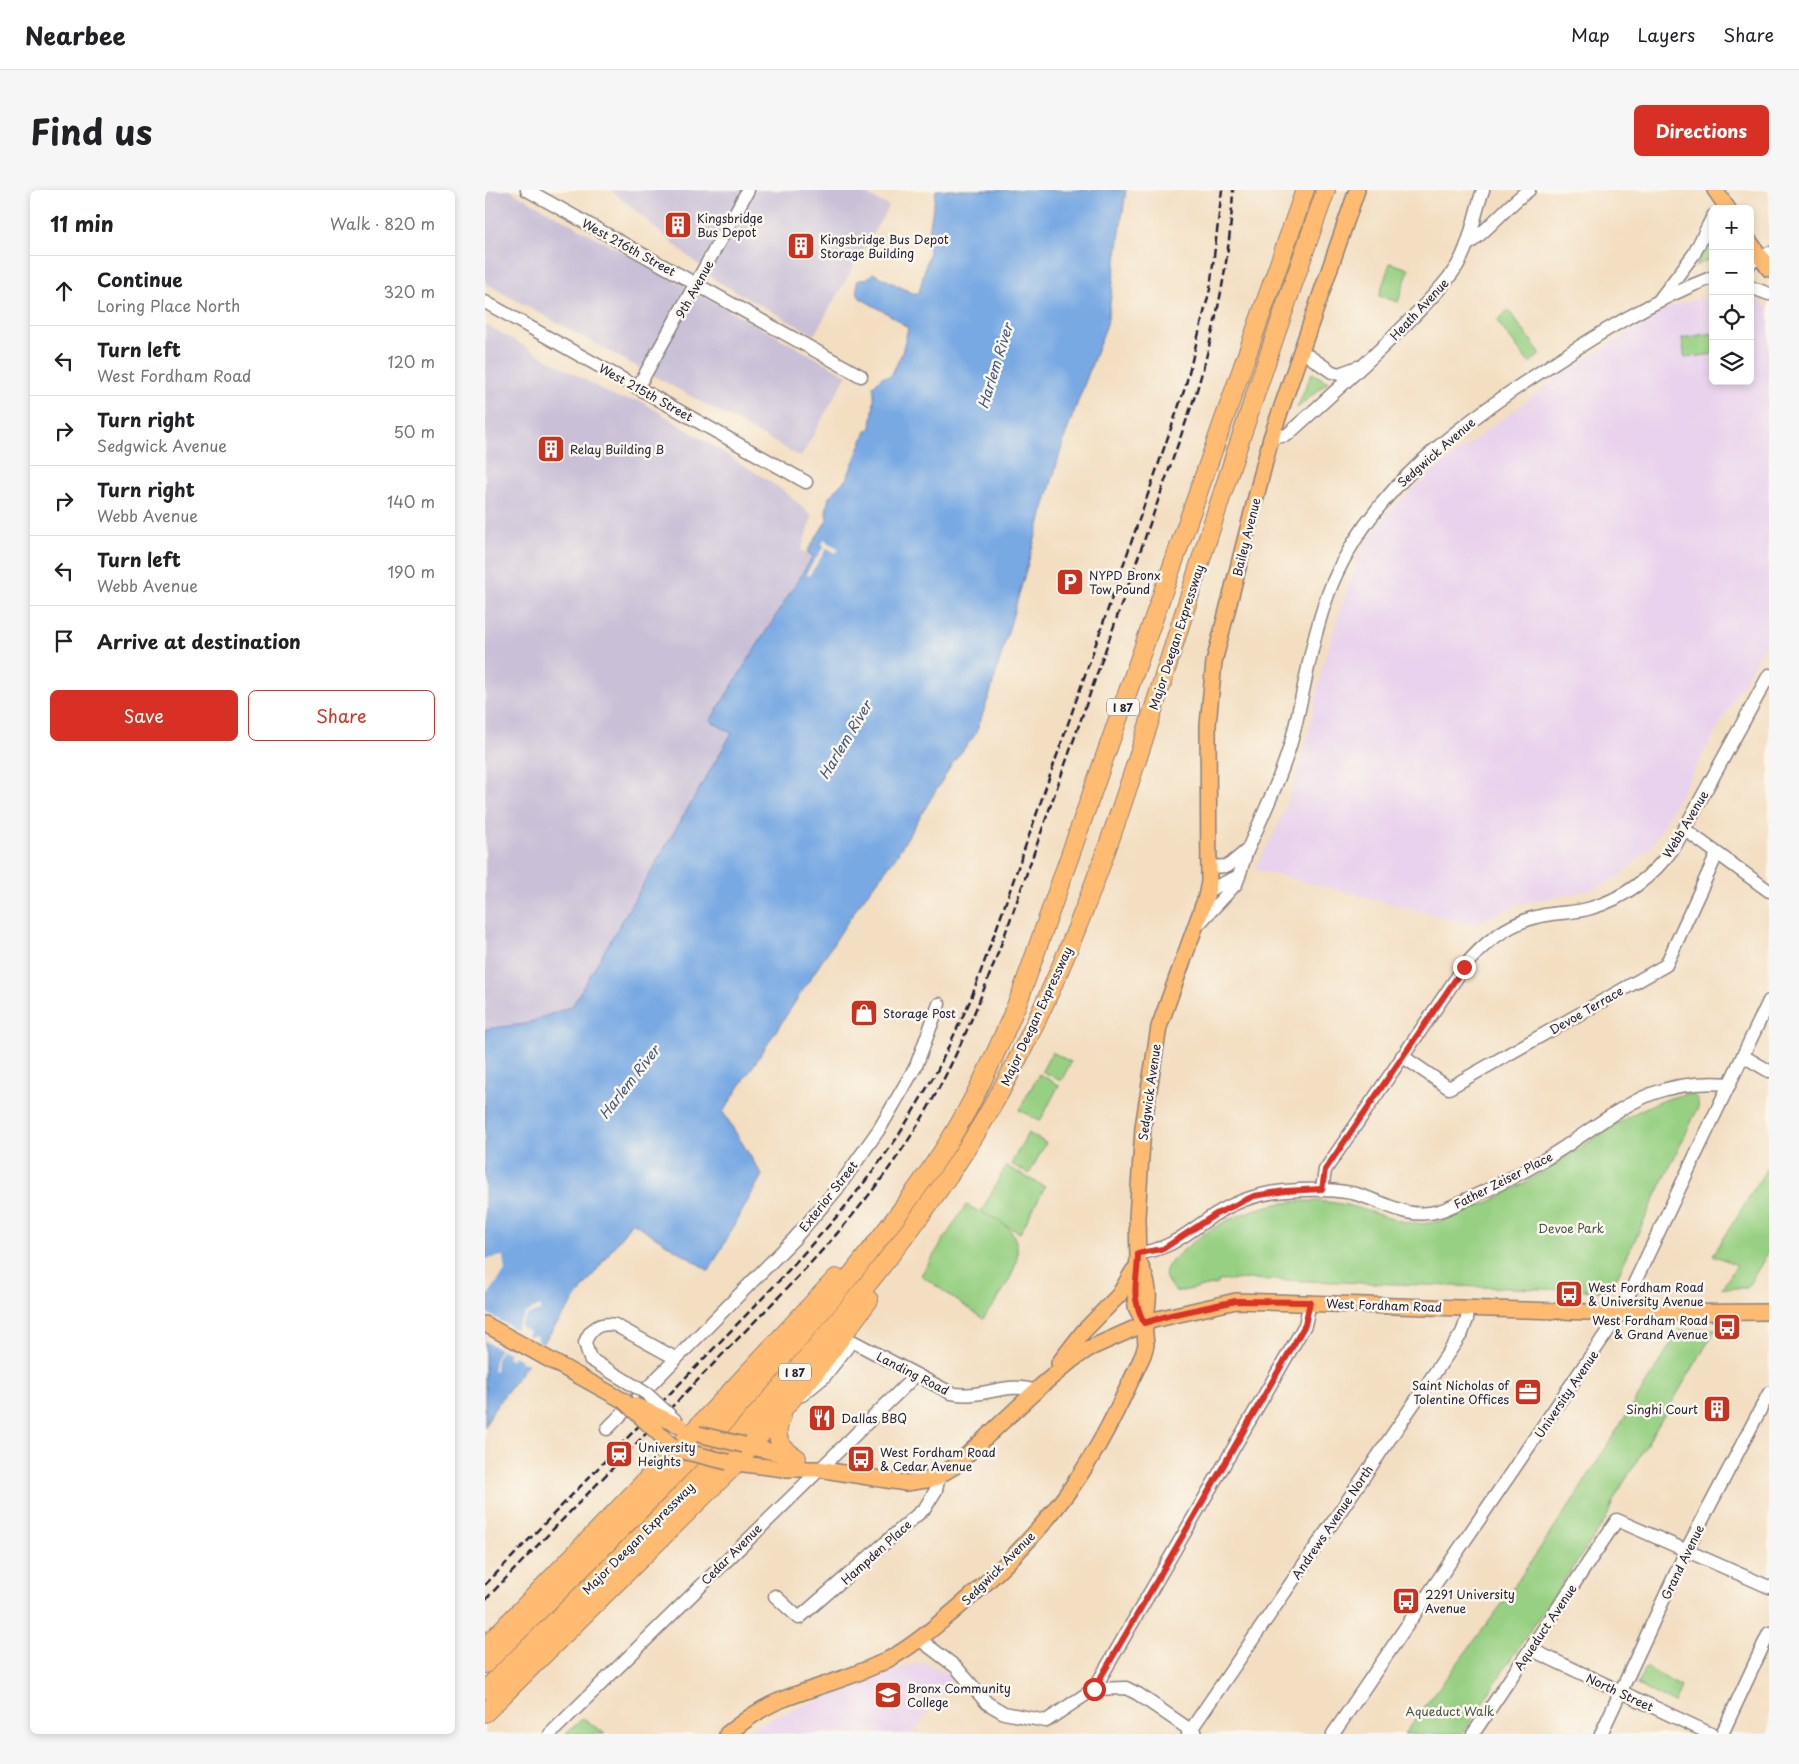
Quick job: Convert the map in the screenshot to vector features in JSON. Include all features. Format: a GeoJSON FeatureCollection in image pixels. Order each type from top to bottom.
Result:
{"type":"FeatureCollection","features":[{"type":"Feature","properties":{"kind":"highway","name":"Major Deegan Expressway"},"geometry":{"type":"LineString","coordinates":[[485,1664],[624,1526],[743,1403],[820,1314],[903,1207],[933,1166],[964,1114],[995,1056],[1021,994],[1305,190]]}},
{"type":"Feature","properties":{"kind":"highway","name":"Major Deegan Expressway"},"geometry":{"type":"LineString","coordinates":[[485,1690],[670,1506],[759,1413],[847,1310],[929,1204],[967,1148],[1005,1082],[1046,999],[1086,906],[1128,787],[1249,408],[1326,190]]}},
{"type":"Feature","properties":{"kind":"highway"},"geometry":{"type":"LineString","coordinates":[[485,1713],[789,1405],[822,1365],[873,1294],[929,1204]]}},
{"type":"Feature","properties":{"kind":"highway"},"geometry":{"type":"LineString","coordinates":[[485,1647],[677,1449],[690,1430],[903,1207]]}},
{"type":"Feature","properties":{"kind":"highway"},"geometry":{"type":"LineString","coordinates":[[789,1405],[779,1422],[777,1438],[782,1448],[797,1458]]}},
{"type":"Feature","properties":{"kind":"main road","name":"Bailey Avenue"},"geometry":{"type":"LineString","coordinates":[[1206,894],[1209,867],[1208,725],[1215,662],[1271,438],[1357,190]]}},
{"type":"Feature","properties":{"kind":"main road"},"geometry":{"type":"LineString","coordinates":[[1754,248],[1762,261]]}},
{"type":"Feature","properties":{"kind":"main road","name":"Sedgwick Avenue"},"geometry":{"type":"LineString","coordinates":[[727,1734],[752,1715],[781,1700],[841,1681],[888,1660],[919,1639],[980,1589],[1014,1555],[1071,1488],[1091,1458],[1143,1355],[1146,1345],[1144,1323],[1150,1301],[1147,1278],[1138,1257],[1137,1217],[1143,1128],[1159,1027],[1206,894]]}},
{"type":"Feature","properties":{"kind":"main road"},"geometry":{"type":"LineString","coordinates":[[1039,1389],[1083,1332],[1119,1296],[1138,1257]]}},
{"type":"Feature","properties":{"kind":"main road","name":"West Fordham Road"},"geometry":{"type":"LineString","coordinates":[[624,1400],[677,1449],[732,1463],[784,1469],[818,1468],[906,1484],[926,1481],[939,1476],[955,1466],[1080,1354],[1144,1323],[1171,1315],[1236,1301],[1620,1313],[1769,1312]]}},
{"type":"Feature","properties":{"kind":"main road","name":"West Fordham Road"},"geometry":{"type":"LineString","coordinates":[[485,1324],[624,1400],[690,1430],[797,1458],[818,1468]]}},
{"type":"Feature","properties":{"kind":"street","name":"West 216th Street"},"geometry":{"type":"LineString","coordinates":[[527,190],[861,376]]}},
{"type":"Feature","properties":{"kind":"street","name":"9th Avenue"},"geometry":{"type":"LineString","coordinates":[[638,388],[697,285],[748,190]]}},
{"type":"Feature","properties":{"kind":"street","name":"Heath Avenue"},"geometry":{"type":"LineString","coordinates":[[1271,438],[1287,435],[1365,364],[1435,294],[1457,266],[1467,245],[1483,190]]}},
{"type":"Feature","properties":{"kind":"street"},"geometry":{"type":"LineString","coordinates":[[1467,245],[1480,236],[1519,197],[1529,190]]}},
{"type":"Feature","properties":{"kind":"street"},"geometry":{"type":"LineString","coordinates":[[1660,299],[1694,254],[1709,224]]}},
{"type":"Feature","properties":{"kind":"street","name":"Sedgwick Avenue"},"geometry":{"type":"LineString","coordinates":[[1194,929],[1211,912],[1239,876],[1248,849],[1261,826],[1293,737],[1313,641],[1322,612],[1333,583],[1369,519],[1411,470],[1501,398],[1580,346],[1660,299],[1709,279]]}},
{"type":"Feature","properties":{"kind":"street"},"geometry":{"type":"LineString","coordinates":[[1754,289],[1769,294]]}},
{"type":"Feature","properties":{"kind":"street","name":"West 215th Street"},"geometry":{"type":"LineString","coordinates":[[485,302],[807,482]]}},
{"type":"Feature","properties":{"kind":"street"},"geometry":{"type":"LineString","coordinates":[[1301,350],[1333,372],[1339,374],[1340,387]]}},
{"type":"Feature","properties":{"kind":"street","name":"Heath Avenue"},"geometry":{"type":"LineString","coordinates":[[1339,374],[1365,364]]}},
{"type":"Feature","properties":{"kind":"street","name":"Webb Avenue"},"geometry":{"type":"LineString","coordinates":[[1322,1189],[1325,1170],[1464,967],[1488,942],[1528,920],[1544,915],[1590,908],[1625,894],[1640,884],[1665,860],[1769,675]]}},
{"type":"Feature","properties":{"kind":"street"},"geometry":{"type":"LineString","coordinates":[[1684,829],[1769,891]]}},
{"type":"Feature","properties":{"kind":"street","name":"Sedgwick Avenue"},"geometry":{"type":"LineString","coordinates":[[1209,867],[1228,866],[1248,849]]}},
{"type":"Feature","properties":{"kind":"street","name":"Devoe Terrace"},"geometry":{"type":"LineString","coordinates":[[1402,1056],[1449,1088],[1666,964],[1717,854]]}},
{"type":"Feature","properties":{"kind":"street"},"geometry":{"type":"LineString","coordinates":[[1206,894],[1239,876]]}},
{"type":"Feature","properties":{"kind":"street","name":"University Avenue"},"geometry":{"type":"LineString","coordinates":[[1333,1734],[1620,1313],[1769,1001]]}},
{"type":"Feature","properties":{"kind":"street","name":"Exterior Street"},"geometry":{"type":"LineString","coordinates":[[607,1429],[805,1227],[837,1189],[879,1128],[916,1066],[939,1004]]}},
{"type":"Feature","properties":{"kind":"street"},"geometry":{"type":"LineString","coordinates":[[1743,1056],[1769,1071]]}},
{"type":"Feature","properties":{"kind":"street","name":"Father Zeiser Place"},"geometry":{"type":"LineString","coordinates":[[1322,1189],[1353,1193],[1408,1213],[1437,1212],[1530,1168],[1576,1140],[1613,1112],[1643,1096],[1691,1084],[1731,1084]]}},
{"type":"Feature","properties":{"kind":"street"},"geometry":{"type":"LineString","coordinates":[[1138,1257],[1163,1249],[1216,1214],[1254,1196],[1285,1191],[1322,1189]]}},
{"type":"Feature","properties":{"kind":"street"},"geometry":{"type":"LineString","coordinates":[[919,1639],[956,1667],[987,1703],[1004,1713],[1043,1727],[1094,1689],[1305,1325],[1310,1302]]}},
{"type":"Feature","properties":{"kind":"street","name":"Andrews Avenue North"},"geometry":{"type":"LineString","coordinates":[[1191,1733],[1462,1333],[1467,1319],[1468,1307]]}},
{"type":"Feature","properties":{"kind":"street"},"geometry":{"type":"LineString","coordinates":[[675,1358],[617,1326],[600,1325],[588,1336],[586,1353],[595,1364],[647,1394],[690,1430]]}},
{"type":"Feature","properties":{"kind":"street","name":"Landing Road"},"geometry":{"type":"LineString","coordinates":[[789,1405],[821,1380],[852,1341],[915,1376],[958,1395],[1013,1387],[1039,1389]]}},
{"type":"Feature","properties":{"kind":"street","name":"Cedar Avenue"},"geometry":{"type":"LineString","coordinates":[[550,1734],[818,1468],[915,1376]]}},
{"type":"Feature","properties":{"kind":"street"},"geometry":{"type":"LineString","coordinates":[[623,1380],[629,1388],[624,1400]]}},
{"type":"Feature","properties":{"kind":"street","name":"Grand Avenue"},"geometry":{"type":"LineString","coordinates":[[1601,1734],[1687,1549],[1769,1393]]}},
{"type":"Feature","properties":{"kind":"street","name":"Hampden Place"},"geometry":{"type":"LineString","coordinates":[[775,1596],[799,1618],[925,1508],[936,1490],[939,1476]]}},
{"type":"Feature","properties":{"kind":"street","name":"Aqueduct Avenue"},"geometry":{"type":"LineString","coordinates":[[1473,1734],[1617,1520],[1687,1549]]}},
{"type":"Feature","properties":{"kind":"street"},"geometry":{"type":"LineString","coordinates":[[1687,1549],[1769,1587]]}},
{"type":"Feature","properties":{"kind":"street"},"geometry":{"type":"LineString","coordinates":[[1722,1734],[1769,1633]]}},
{"type":"Feature","properties":{"kind":"street","name":"North Street"},"geometry":{"type":"LineString","coordinates":[[1530,1650],[1711,1734]]}},
{"type":"Feature","properties":{"kind":"street"},"geometry":{"type":"LineString","coordinates":[[1094,1689],[1126,1688],[1138,1694],[1191,1733]]}},
{"type":"Feature","properties":{"kind":"shaded area"},"geometry":{"type":"Polygon","coordinates":[[[485,190],[509,190],[847,375],[801,457],[485,283],[485,190]]]}},
{"type":"Feature","properties":{"kind":"shaded area","name":"Kingsbridge Bus Depot"},"geometry":{"type":"Polygon","coordinates":[[[611,190],[858,190],[889,206],[814,335],[717,281],[611,190]]]}},
{"type":"Feature","properties":{"kind":"shaded area"},"geometry":{"type":"Polygon","coordinates":[[[1709,296],[1709,385],[1754,385],[1754,298],[1769,309],[1769,637],[1651,847],[1620,876],[1592,890],[1517,904],[1474,925],[1254,869],[1277,828],[1302,763],[1324,660],[1358,556],[1383,517],[1429,474],[1568,370],[1672,306],[1709,296]]]}},
{"type":"Feature","properties":{"kind":"shaded area"},"geometry":{"type":"Polygon","coordinates":[[[485,324],[617,398],[641,401],[783,490],[812,516],[801,551],[813,555],[710,720],[732,733],[572,1006],[525,1024],[485,1029],[485,324]]]}},
{"type":"Feature","properties":{"kind":"shaded area","name":"Bronx Community College"},"geometry":{"type":"Polygon","coordinates":[[[925,1663],[954,1677],[913,1734],[742,1734],[773,1717],[913,1664],[925,1663]]]}},
{"type":"Feature","properties":{"kind":"green space"},"geometry":{"type":"Polygon","coordinates":[[[1709,245],[1709,260],[1695,266],[1709,245]]]}},
{"type":"Feature","properties":{"kind":"green space"},"geometry":{"type":"Polygon","coordinates":[[[1390,263],[1409,269],[1398,302],[1379,296],[1390,263]]]}},
{"type":"Feature","properties":{"kind":"green space"},"geometry":{"type":"Polygon","coordinates":[[[1508,310],[1541,354],[1529,363],[1497,321],[1508,310]]]}},
{"type":"Feature","properties":{"kind":"green space"},"geometry":{"type":"Polygon","coordinates":[[[1709,334],[1709,355],[1685,358],[1682,338],[1709,334]]]}},
{"type":"Feature","properties":{"kind":"green space"},"geometry":{"type":"Polygon","coordinates":[[[1312,373],[1328,382],[1297,408],[1312,373]]]}},
{"type":"Feature","properties":{"kind":"green space"},"geometry":{"type":"Polygon","coordinates":[[[1052,1052],[1071,1062],[1061,1081],[1042,1071],[1052,1052]]]}},
{"type":"Feature","properties":{"kind":"green space"},"geometry":{"type":"Polygon","coordinates":[[[1039,1074],[1059,1085],[1040,1121],[1019,1110],[1039,1074]]]}},
{"type":"Feature","properties":{"kind":"green space","name":"Devoe Park"},"geometry":{"type":"Polygon","coordinates":[[[1692,1094],[1695,1097],[1698,1102],[1698,1108],[1618,1275],[1608,1288],[1601,1291],[1248,1279],[1218,1281],[1218,1284],[1177,1292],[1166,1278],[1165,1274],[1168,1266],[1195,1240],[1238,1216],[1261,1208],[1309,1201],[1334,1203],[1358,1208],[1405,1222],[1435,1222],[1452,1217],[1489,1202],[1527,1182],[1615,1125],[1642,1110],[1656,1103],[1692,1094]]]}},
{"type":"Feature","properties":{"kind":"green space"},"geometry":{"type":"Polygon","coordinates":[[[1028,1133],[1046,1143],[1029,1174],[1011,1164],[1028,1133]]]}},
{"type":"Feature","properties":{"kind":"green space"},"geometry":{"type":"Polygon","coordinates":[[[1769,1165],[1769,1251],[1747,1288],[1722,1288],[1737,1265],[1713,1255],[1769,1165]]]}},
{"type":"Feature","properties":{"kind":"green space"},"geometry":{"type":"Polygon","coordinates":[[[1006,1166],[1045,1187],[1020,1233],[981,1212],[1006,1166]]]}},
{"type":"Feature","properties":{"kind":"green space"},"geometry":{"type":"Polygon","coordinates":[[[966,1205],[1004,1224],[1015,1239],[1017,1251],[1016,1263],[1005,1287],[983,1319],[921,1275],[966,1205]]]}},
{"type":"Feature","properties":{"kind":"green space","name":"Aqueduct Walk"},"geometry":{"type":"Polygon","coordinates":[[[1716,1329],[1615,1497],[1605,1521],[1462,1734],[1404,1734],[1502,1604],[1575,1497],[1679,1331],[1716,1329]]]}},
{"type":"Feature","properties":{"kind":"green space"},"geometry":{"type":"Polygon","coordinates":[[[1646,1667],[1681,1687],[1674,1703],[1637,1685],[1646,1667]]]}},
{"type":"Feature","properties":{"kind":"green space"},"geometry":{"type":"Polygon","coordinates":[[[583,1718],[605,1734],[566,1734],[583,1718]]]}},
{"type":"Feature","properties":{"kind":"water","name":"Harlem River"},"geometry":{"type":"Polygon","coordinates":[[[936,190],[1126,190],[1107,324],[1065,436],[990,694],[975,735],[952,764],[895,858],[858,906],[723,1112],[762,1175],[709,1271],[632,1222],[492,1412],[485,1427],[485,1029],[525,1024],[572,1006],[732,733],[710,721],[813,556],[807,552],[827,520],[826,512],[829,497],[847,478],[866,431],[871,428],[874,402],[873,386],[882,377],[891,376],[902,353],[908,328],[895,318],[860,298],[857,292],[857,281],[868,278],[873,273],[912,293],[919,293],[929,252],[928,238],[936,190]]]}},
{"type":"Feature","properties":{"kind":"pier"},"geometry":{"type":"Polygon","coordinates":[[[824,540],[838,549],[836,553],[827,548],[809,576],[806,574],[824,546],[822,544],[824,540]]]}},
{"type":"Feature","properties":{"kind":"pier"},"geometry":{"type":"Polygon","coordinates":[[[503,1256],[505,1271],[485,1299],[485,1259],[503,1256]]]}},
{"type":"Feature","properties":{"kind":"pier"},"geometry":{"type":"Polygon","coordinates":[[[540,1306],[540,1311],[527,1315],[520,1326],[529,1332],[527,1335],[538,1337],[537,1341],[544,1345],[530,1364],[520,1362],[521,1360],[514,1356],[512,1360],[507,1357],[509,1353],[502,1350],[497,1356],[496,1371],[493,1372],[496,1356],[500,1349],[485,1341],[485,1312],[515,1329],[526,1313],[540,1306]]]}},
{"type":"Feature","properties":{"kind":"railway"},"geometry":{"type":"LineString","coordinates":[[485,1585],[777,1283],[840,1213],[897,1138],[937,1071],[970,1001],[1001,916],[1185,388],[1210,289],[1222,190]]}},
{"type":"Feature","properties":{"kind":"railway"},"geometry":{"type":"LineString","coordinates":[[485,1600],[819,1254],[887,1171],[924,1115],[939,1088],[966,1031],[1001,945],[1196,393],[1221,293],[1229,242],[1233,190]]}},
{"type":"Feature","properties":{"kind":"place","name":"Kingsbridge Bus Depot"},"geometry":{"type":"Point","coordinates":[678,225]}},
{"type":"Feature","properties":{"kind":"place","name":"Kingsbridge Bus Depot Storage Building"},"geometry":{"type":"Point","coordinates":[801,246]}},
{"type":"Feature","properties":{"kind":"place","name":"Relay Building B"},"geometry":{"type":"Point","coordinates":[551,449]}},
{"type":"Feature","properties":{"kind":"place","name":"NYPD Bronx Tow Pound"},"geometry":{"type":"Point","coordinates":[1070,582]}},
{"type":"Feature","properties":{"kind":"place","name":"Storage Post"},"geometry":{"type":"Point","coordinates":[864,1013]}},
{"type":"Feature","properties":{"kind":"place","name":"West Fordham Road & University Avenue"},"geometry":{"type":"Point","coordinates":[1569,1294]}},
{"type":"Feature","properties":{"kind":"place","name":"West Fordham Road & Grand Avenue"},"geometry":{"type":"Point","coordinates":[1727,1327]}},
{"type":"Feature","properties":{"kind":"place","name":"Saint Nicholas of Tolentine Offices"},"geometry":{"type":"Point","coordinates":[1528,1392]}},
{"type":"Feature","properties":{"kind":"place","name":"Singhi Court"},"geometry":{"type":"Point","coordinates":[1717,1409]}},
{"type":"Feature","properties":{"kind":"place","name":"Dallas BBQ"},"geometry":{"type":"Point","coordinates":[822,1418]}},
{"type":"Feature","properties":{"kind":"place","name":"University Heights"},"geometry":{"type":"Point","coordinates":[619,1454]}},
{"type":"Feature","properties":{"kind":"place","name":"West Fordham Road & Cedar Avenue"},"geometry":{"type":"Point","coordinates":[861,1459]}},
{"type":"Feature","properties":{"kind":"place","name":"2291 University Avenue"},"geometry":{"type":"Point","coordinates":[1406,1601]}},
{"type":"Feature","properties":{"kind":"place","name":"Bronx Community College"},"geometry":{"type":"Point","coordinates":[888,1695]}},
{"type":"Feature","properties":{"kind":"route"},"geometry":{"type":"LineString","coordinates":[[1094,1689],[1305,1325],[1309,1314],[1310,1302],[1243,1300],[1171,1315],[1144,1323],[1136,1306],[1134,1282],[1138,1253],[1163,1249],[1216,1214],[1254,1196],[1285,1191],[1322,1189],[1322,1178],[1325,1170],[1464,967]]}}]}
